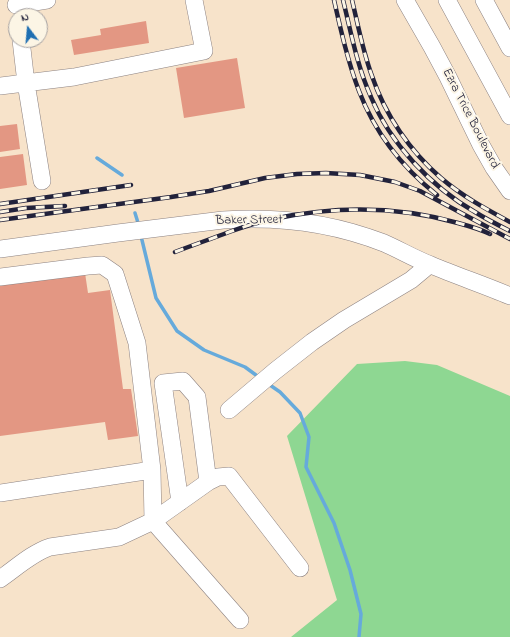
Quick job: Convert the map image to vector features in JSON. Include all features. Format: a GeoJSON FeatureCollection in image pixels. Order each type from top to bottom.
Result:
{"type":"FeatureCollection","features":[{"type":"Feature","properties":{"kind":"street"},"geometry":{"type":"LineString","coordinates":[[16,7],[47,0]]}},
{"type":"Feature","properties":{"kind":"street"},"geometry":{"type":"LineString","coordinates":[[0,86],[74,77],[204,51],[194,0]]}},
{"type":"Feature","properties":{"kind":"street","name":"Ezra Trice Boulevard"},"geometry":{"type":"LineString","coordinates":[[405,0],[448,77],[481,145],[494,168],[510,191]]}},
{"type":"Feature","properties":{"kind":"street","name":"Ezra Trice Boulevard"},"geometry":{"type":"LineString","coordinates":[[413,0],[432,47]]}},
{"type":"Feature","properties":{"kind":"street"},"geometry":{"type":"LineString","coordinates":[[447,0],[510,116]]}},
{"type":"Feature","properties":{"kind":"street"},"geometry":{"type":"LineString","coordinates":[[484,0],[510,48]]}},
{"type":"Feature","properties":{"kind":"street"},"geometry":{"type":"LineString","coordinates":[[22,48],[42,181]]}},
{"type":"Feature","properties":{"kind":"street","name":"Baker Street"},"geometry":{"type":"LineString","coordinates":[[0,248],[207,221],[239,219],[299,221],[325,225],[366,236],[429,265],[488,286],[510,296]]}},
{"type":"Feature","properties":{"kind":"street"},"geometry":{"type":"LineString","coordinates":[[0,277],[102,265],[115,274],[137,343],[152,470],[153,522],[240,620]]}},
{"type":"Feature","properties":{"kind":"street"},"geometry":{"type":"LineString","coordinates":[[229,410],[274,371],[327,331],[411,280],[429,265]]}},
{"type":"Feature","properties":{"kind":"street"},"geometry":{"type":"LineString","coordinates":[[180,502],[163,383],[183,381],[197,397],[208,482]]}},
{"type":"Feature","properties":{"kind":"street"},"geometry":{"type":"LineString","coordinates":[[0,493],[152,470]]}},
{"type":"Feature","properties":{"kind":"street"},"geometry":{"type":"LineString","coordinates":[[0,579],[42,550],[119,537],[153,522],[218,476],[229,476],[300,568]]}},
{"type":"Feature","properties":{"kind":"green space"},"geometry":{"type":"Polygon","coordinates":[[[405,361],[437,365],[510,396],[510,637],[291,637],[337,600],[287,436],[357,364],[405,361]]]}},
{"type":"Feature","properties":{"kind":"building"},"geometry":{"type":"Polygon","coordinates":[[[146,21],[149,43],[74,55],[71,40],[101,35],[100,29],[146,21]]]}},
{"type":"Feature","properties":{"kind":"building"},"geometry":{"type":"Polygon","coordinates":[[[237,58],[245,108],[184,118],[176,68],[237,58]]]}},
{"type":"Feature","properties":{"kind":"building"},"geometry":{"type":"Polygon","coordinates":[[[17,124],[20,149],[0,152],[0,126],[17,124]]]}},
{"type":"Feature","properties":{"kind":"building"},"geometry":{"type":"Polygon","coordinates":[[[23,154],[27,185],[0,189],[0,157],[23,154]]]}},
{"type":"Feature","properties":{"kind":"building"},"geometry":{"type":"Polygon","coordinates":[[[85,273],[88,293],[110,290],[123,389],[131,389],[138,436],[108,440],[105,422],[0,436],[0,284],[85,273]]]}},
{"type":"Feature","properties":{"kind":"waterway"},"geometry":{"type":"LineString","coordinates":[[97,158],[122,175]]}},
{"type":"Feature","properties":{"kind":"waterway"},"geometry":{"type":"LineString","coordinates":[[135,213],[139,226]]}},
{"type":"Feature","properties":{"kind":"waterway"},"geometry":{"type":"LineString","coordinates":[[141,236],[156,298],[177,331],[204,350],[245,367],[260,378]]}},
{"type":"Feature","properties":{"kind":"waterway"},"geometry":{"type":"LineString","coordinates":[[267,383],[280,392],[300,413],[309,437],[306,467],[334,523],[350,570],[361,614],[359,637]]}},
{"type":"Feature","properties":{"kind":"railway"},"geometry":{"type":"LineString","coordinates":[[334,0],[351,69],[359,91],[373,121],[391,149],[413,173],[437,195]]}},
{"type":"Feature","properties":{"kind":"railway"},"geometry":{"type":"LineString","coordinates":[[343,0],[355,49],[366,85],[379,114],[389,131],[414,162],[443,190],[479,215],[510,231]]}},
{"type":"Feature","properties":{"kind":"railway"},"geometry":{"type":"LineString","coordinates":[[352,0],[363,48],[377,90],[400,132],[419,156],[449,185],[510,222]]}},
{"type":"Feature","properties":{"kind":"railway"},"geometry":{"type":"LineString","coordinates":[[0,220],[209,191],[265,178],[297,174],[326,173],[360,175],[395,182],[420,191],[510,239]]}},
{"type":"Feature","properties":{"kind":"railway"},"geometry":{"type":"LineString","coordinates":[[0,204],[131,185]]}},
{"type":"Feature","properties":{"kind":"railway"},"geometry":{"type":"LineString","coordinates":[[0,212],[26,208],[65,206]]}},
{"type":"Feature","properties":{"kind":"railway"},"geometry":{"type":"LineString","coordinates":[[175,252],[234,230],[273,219],[343,210],[412,213],[458,223],[490,234]]}}]}
